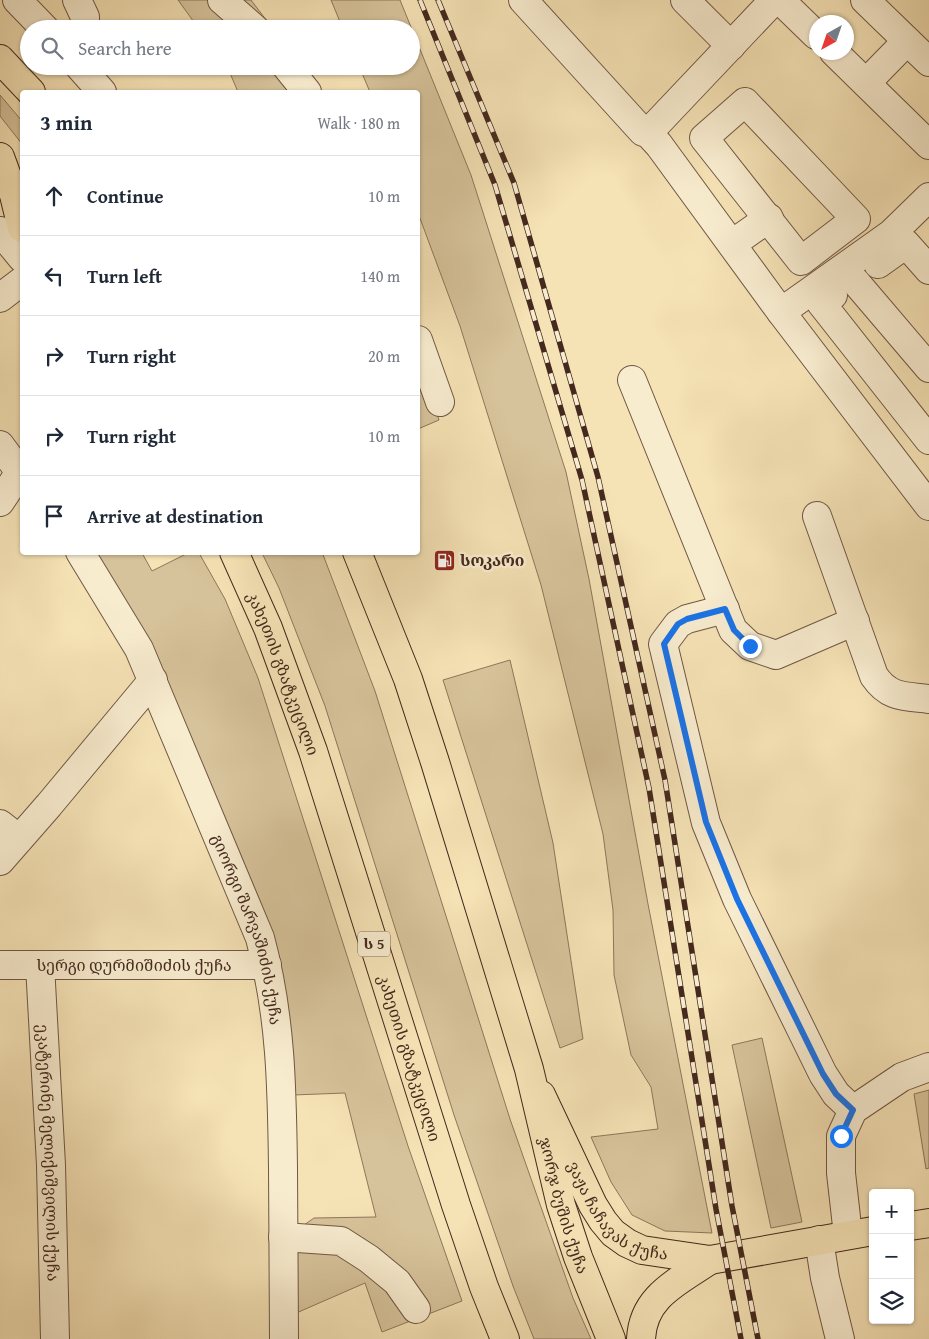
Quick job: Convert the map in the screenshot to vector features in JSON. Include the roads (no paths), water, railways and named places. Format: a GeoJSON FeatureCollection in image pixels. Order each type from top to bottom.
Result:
{"type":"FeatureCollection","features":[{"type":"Feature","properties":{"kind":"main road"},"geometry":{"type":"LineString","coordinates":[[0,58],[28,90]]}},
{"type":"Feature","properties":{"kind":"main road"},"geometry":{"type":"LineString","coordinates":[[0,150],[20,178]]}},
{"type":"Feature","properties":{"kind":"main road"},"geometry":{"type":"LineString","coordinates":[[0,157],[14,195],[20,220]]}},
{"type":"Feature","properties":{"kind":"main road","name":"კახეთის გზატკეცილი"},"geometry":{"type":"LineString","coordinates":[[235,555],[268,628],[313,750],[456,1204],[484,1287],[505,1339]]}},
{"type":"Feature","properties":{"kind":"main road"},"geometry":{"type":"LineString","coordinates":[[359,555],[408,679],[436,762],[529,1069]]}},
{"type":"Feature","properties":{"kind":"main road","name":"ვაჟა ჩაჩავას ქუჩა"},"geometry":{"type":"LineString","coordinates":[[529,1069],[593,1205],[603,1221],[627,1243],[642,1250],[710,1260],[861,1233]]}},
{"type":"Feature","properties":{"kind":"main road","name":"ჯორჯ ბუშის ქუჩა"},"geometry":{"type":"LineString","coordinates":[[529,1069],[561,1205],[578,1257],[611,1339]]}},
{"type":"Feature","properties":{"kind":"main road"},"geometry":{"type":"LineString","coordinates":[[914,1226],[929,1224]]}},
{"type":"Feature","properties":{"kind":"main road","name":"ვაჟა ჩაჩავას ქუჩა"},"geometry":{"type":"LineString","coordinates":[[641,1339],[645,1315],[653,1302],[662,1292],[710,1260]]}},
{"type":"Feature","properties":{"kind":"street"},"geometry":{"type":"LineString","coordinates":[[17,0],[36,20]]}},
{"type":"Feature","properties":{"kind":"street"},"geometry":{"type":"LineString","coordinates":[[77,0],[84,20]]}},
{"type":"Feature","properties":{"kind":"street"},"geometry":{"type":"LineString","coordinates":[[222,0],[245,20]]}},
{"type":"Feature","properties":{"kind":"street"},"geometry":{"type":"LineString","coordinates":[[523,0],[643,132],[650,131],[774,0]]}},
{"type":"Feature","properties":{"kind":"street"},"geometry":{"type":"LineString","coordinates":[[532,0],[650,131],[781,312],[927,500]]}},
{"type":"Feature","properties":{"kind":"street"},"geometry":{"type":"LineString","coordinates":[[685,0],[731,46]]}},
{"type":"Feature","properties":{"kind":"street"},"geometry":{"type":"LineString","coordinates":[[780,0],[809,28]]}},
{"type":"Feature","properties":{"kind":"street"},"geometry":{"type":"LineString","coordinates":[[865,0],[929,62]]}},
{"type":"Feature","properties":{"kind":"street"},"geometry":{"type":"LineString","coordinates":[[866,83],[907,41]]}},
{"type":"Feature","properties":{"kind":"street"},"geometry":{"type":"LineString","coordinates":[[842,60],[929,145]]}},
{"type":"Feature","properties":{"kind":"street"},"geometry":{"type":"LineString","coordinates":[[87,75],[100,90]]}},
{"type":"Feature","properties":{"kind":"street"},"geometry":{"type":"LineString","coordinates":[[293,75],[305,90]]}},
{"type":"Feature","properties":{"kind":"street"},"geometry":{"type":"LineString","coordinates":[[745,102],[856,219],[801,261],[768,218],[704,138],[745,102]]}},
{"type":"Feature","properties":{"kind":"street"},"geometry":{"type":"LineString","coordinates":[[929,197],[821,303],[929,440]]}},
{"type":"Feature","properties":{"kind":"street"},"geometry":{"type":"LineString","coordinates":[[732,244],[768,218]]}},
{"type":"Feature","properties":{"kind":"street"},"geometry":{"type":"LineString","coordinates":[[0,231],[20,256]]}},
{"type":"Feature","properties":{"kind":"street"},"geometry":{"type":"LineString","coordinates":[[781,312],[837,286],[906,244],[929,270]]}},
{"type":"Feature","properties":{"kind":"street"},"geometry":{"type":"LineString","coordinates":[[0,298],[20,283]]}},
{"type":"Feature","properties":{"kind":"street"},"geometry":{"type":"LineString","coordinates":[[837,286],[910,346],[929,368]]}},
{"type":"Feature","properties":{"kind":"street"},"geometry":{"type":"LineString","coordinates":[[420,346],[440,402]]}},
{"type":"Feature","properties":{"kind":"street"},"geometry":{"type":"LineString","coordinates":[[877,374],[910,346]]}},
{"type":"Feature","properties":{"kind":"street"},"geometry":{"type":"LineString","coordinates":[[632,380],[734,630],[750,646],[776,654],[855,621]]}},
{"type":"Feature","properties":{"kind":"street"},"geometry":{"type":"LineString","coordinates":[[0,445],[20,472]]}},
{"type":"Feature","properties":{"kind":"street"},"geometry":{"type":"LineString","coordinates":[[0,502],[20,474]]}},
{"type":"Feature","properties":{"kind":"street"},"geometry":{"type":"LineString","coordinates":[[817,516],[874,676],[880,686],[896,695],[929,699]]}},
{"type":"Feature","properties":{"kind":"street","name":"გიორგი შარვაშიძის ქუჩა"},"geometry":{"type":"LineString","coordinates":[[82,555],[126,626],[153,680],[260,938],[267,965],[276,1014],[282,1080],[284,1339]]}},
{"type":"Feature","properties":{"kind":"street"},"geometry":{"type":"LineString","coordinates":[[725,609],[687,619],[678,624],[664,644],[706,822],[737,899],[823,1074],[836,1094],[853,1110]]}},
{"type":"Feature","properties":{"kind":"street"},"geometry":{"type":"LineString","coordinates":[[0,861],[10,832],[153,680]]}},
{"type":"Feature","properties":{"kind":"street","name":"სერგი დურმიშიძის ქუჩა"},"geometry":{"type":"LineString","coordinates":[[0,964],[267,965]]}},
{"type":"Feature","properties":{"kind":"street","name":"ეკატერინე მელიქიშვილის ქუჩა"},"geometry":{"type":"LineString","coordinates":[[40,964],[51,1165],[55,1339]]}},
{"type":"Feature","properties":{"kind":"street"},"geometry":{"type":"LineString","coordinates":[[861,1233],[841,1173],[841,1136],[853,1110],[902,1077],[929,1067]]}},
{"type":"Feature","properties":{"kind":"street"},"geometry":{"type":"LineString","coordinates":[[283,1237],[341,1241],[369,1258],[397,1282],[416,1309]]}},
{"type":"Feature","properties":{"kind":"street"},"geometry":{"type":"LineString","coordinates":[[819,1240],[825,1278],[840,1339]]}},
{"type":"Feature","properties":{"kind":"railway"},"geometry":{"type":"LineString","coordinates":[[420,0],[495,185],[582,480],[649,788],[716,1209],[741,1339]]}},
{"type":"Feature","properties":{"kind":"railway"},"geometry":{"type":"LineString","coordinates":[[438,0],[514,183],[598,477],[665,780],[732,1206],[758,1339]]}},
{"type":"Feature","properties":{"kind":"place","name":"სოკარი"},"geometry":{"type":"Point","coordinates":[444,560]}}]}
